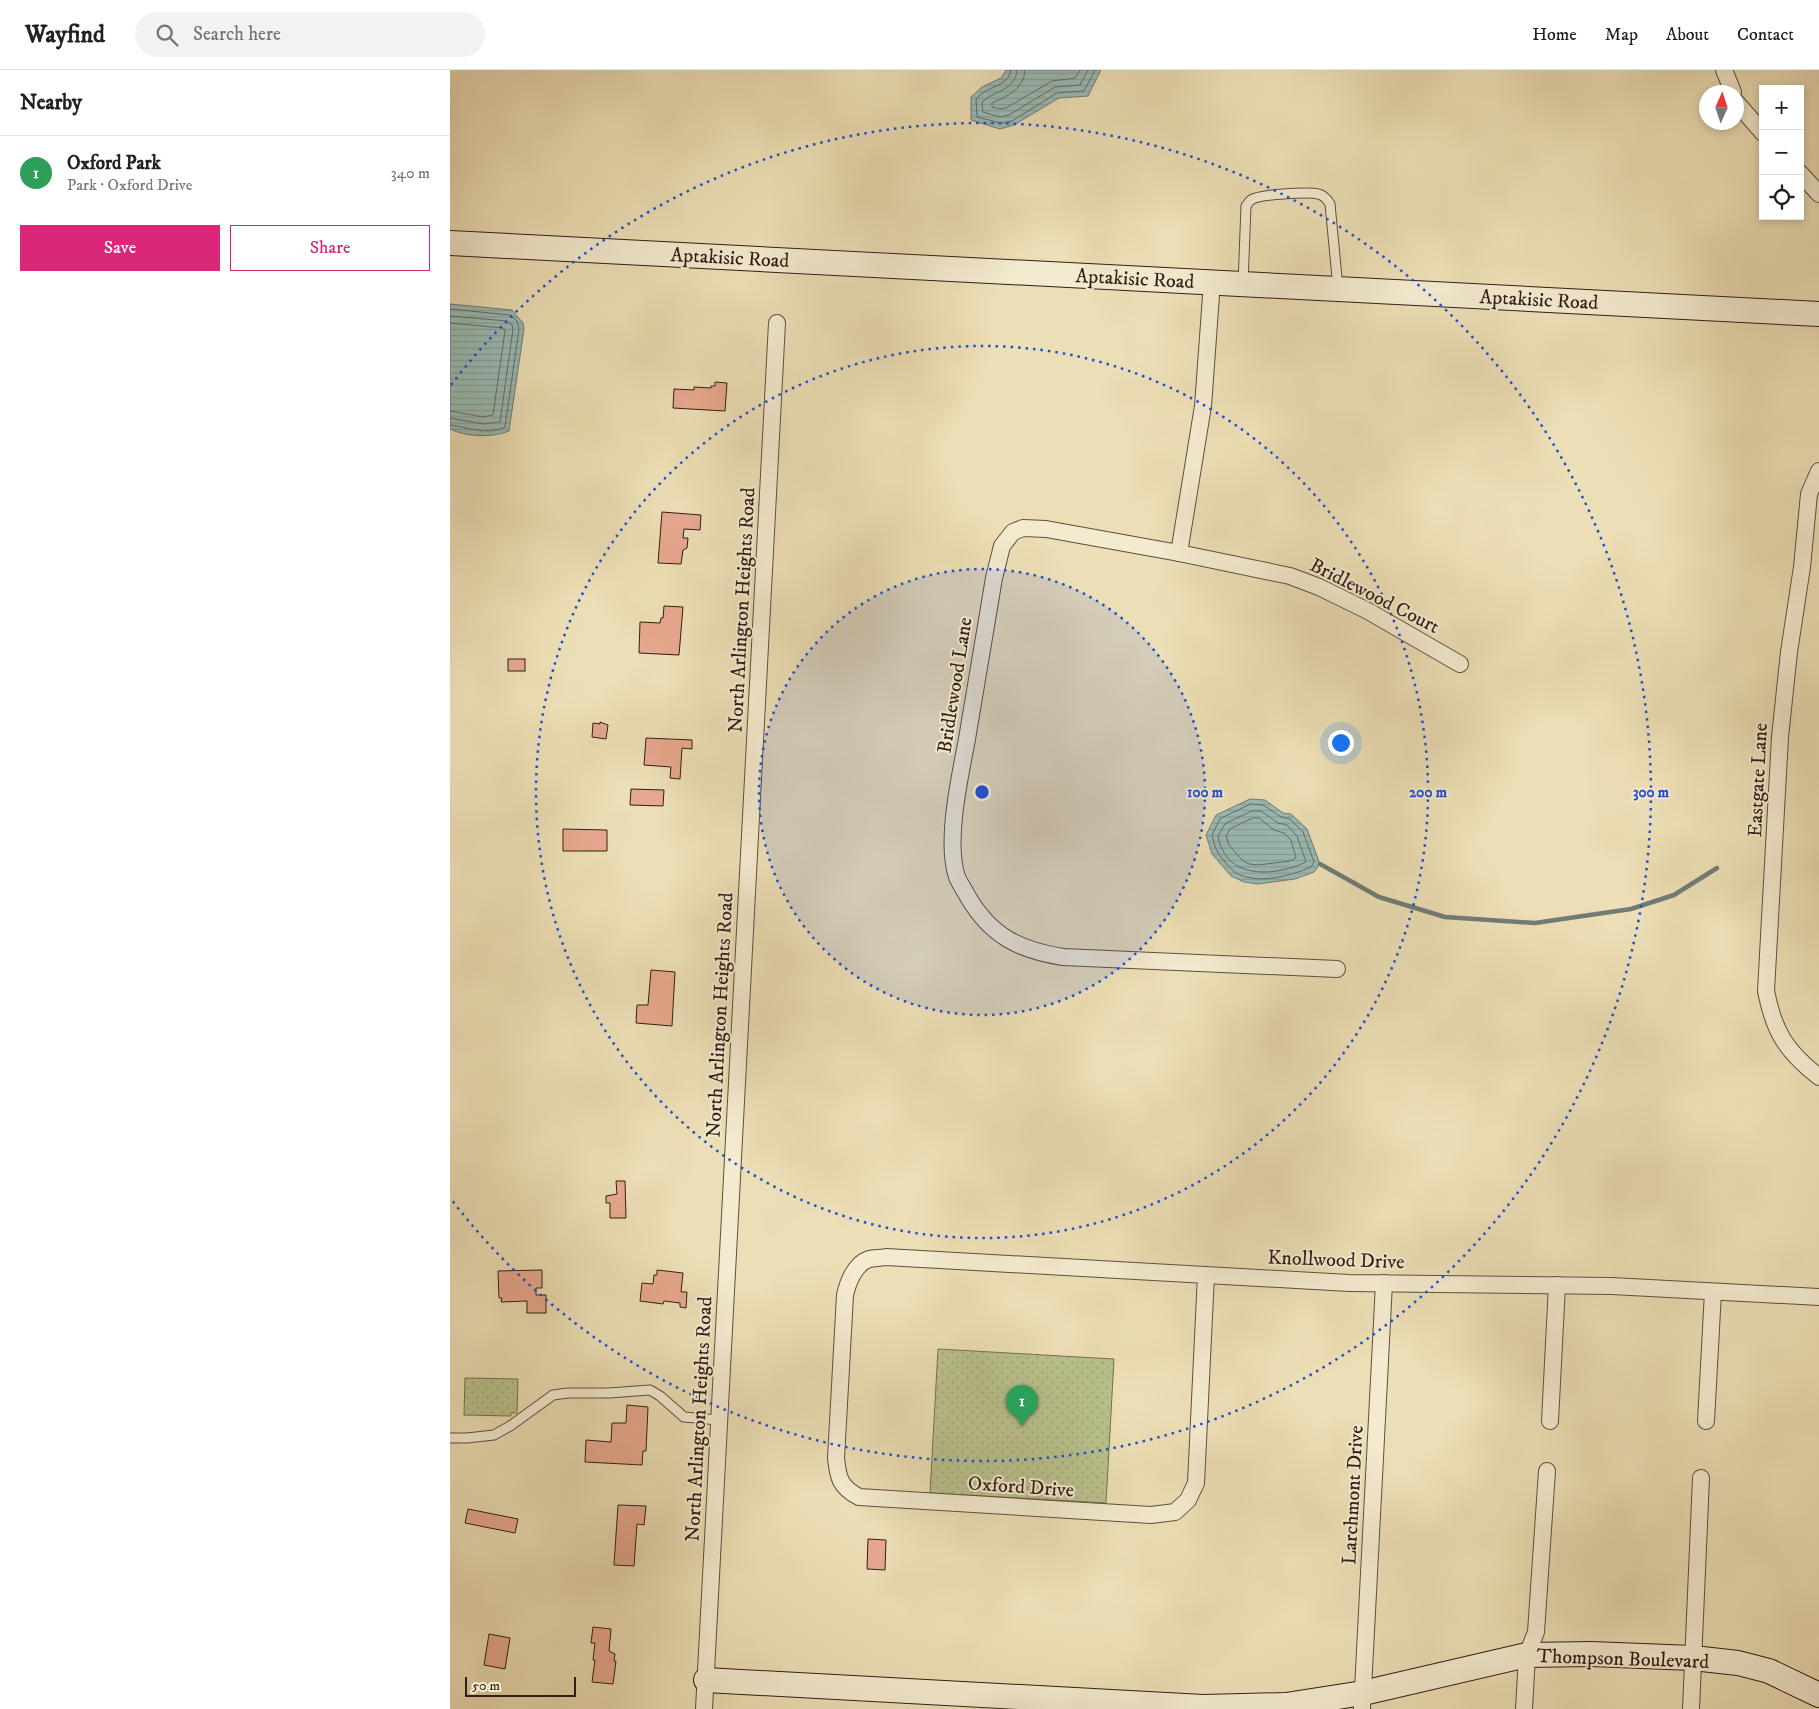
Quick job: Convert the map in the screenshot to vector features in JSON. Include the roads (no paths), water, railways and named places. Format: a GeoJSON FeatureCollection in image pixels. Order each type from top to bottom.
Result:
{"type":"FeatureCollection","features":[{"type":"Feature","properties":{"kind":"main road","name":"Aptakisic Road"},"geometry":{"type":"LineString","coordinates":[[450,243],[1819,314]]}},
{"type":"Feature","properties":{"kind":"main road","name":"Thompson Boulevard"},"geometry":{"type":"LineString","coordinates":[[706,1680],[1040,1703],[1203,1708],[1363,1701],[1527,1655],[1591,1654],[1693,1658],[1738,1663],[1770,1671],[1819,1695]]}},
{"type":"Feature","properties":{"kind":"street"},"geometry":{"type":"LineString","coordinates":[[1724,70],[1730,85]]}},
{"type":"Feature","properties":{"kind":"street"},"geometry":{"type":"LineString","coordinates":[[1744,111],[1760,130]]}},
{"type":"Feature","properties":{"kind":"street"},"geometry":{"type":"LineString","coordinates":[[1803,175],[1819,194]]}},
{"type":"Feature","properties":{"kind":"street"},"geometry":{"type":"LineString","coordinates":[[1179,553],[1203,406],[1212,282]]}},
{"type":"Feature","properties":{"kind":"street","name":"North Arlington Heights Road"},"geometry":{"type":"LineString","coordinates":[[704,1709],[777,323]]}},
{"type":"Feature","properties":{"kind":"street","name":"Eastgate Lane"},"geometry":{"type":"LineString","coordinates":[[1819,472],[1809,494],[1781,728],[1766,991],[1771,1015],[1784,1044],[1801,1063],[1819,1077]]}},
{"type":"Feature","properties":{"kind":"street","name":"Bridlewood Lane"},"geometry":{"type":"LineString","coordinates":[[1179,553],[1046,529],[1023,528],[1013,532],[1008,537],[1002,546],[994,578],[954,815],[953,858],[957,878],[976,910],[987,924],[1021,946],[1040,953],[1063,956],[1338,969]]}},
{"type":"Feature","properties":{"kind":"street","name":"Bridlewood Court"},"geometry":{"type":"LineString","coordinates":[[1179,553],[1290,576],[1319,587],[1368,610],[1460,664]]}},
{"type":"Feature","properties":{"kind":"street","name":"Knollwood Drive"},"geometry":{"type":"LineString","coordinates":[[856,1270],[868,1259],[886,1257],[1348,1283],[1557,1285],[1819,1297]]}},
{"type":"Feature","properties":{"kind":"street","name":"Oxford Drive"},"geometry":{"type":"LineString","coordinates":[[856,1270],[848,1281],[845,1295],[836,1458],[838,1477],[847,1491],[859,1497],[1151,1515],[1175,1512],[1188,1500],[1196,1483],[1206,1275]]}},
{"type":"Feature","properties":{"kind":"street","name":"Larchmont Drive"},"geometry":{"type":"LineString","coordinates":[[1363,1701],[1384,1283]]}},
{"type":"Feature","properties":{"kind":"street"},"geometry":{"type":"LineString","coordinates":[[1550,1421],[1557,1285]]}},
{"type":"Feature","properties":{"kind":"street"},"geometry":{"type":"LineString","coordinates":[[1706,1421],[1713,1292]]}},
{"type":"Feature","properties":{"kind":"street"},"geometry":{"type":"LineString","coordinates":[[1524,1709],[1527,1655],[1536,1632],[1547,1470]]}},
{"type":"Feature","properties":{"kind":"street"},"geometry":{"type":"LineString","coordinates":[[1691,1709],[1701,1478]]}},
{"type":"Feature","properties":{"kind":"lane"},"geometry":{"type":"LineString","coordinates":[[1243,284],[1246,206],[1251,200],[1259,196],[1318,194],[1325,197],[1330,204],[1338,289]]}},
{"type":"Feature","properties":{"kind":"lane"},"geometry":{"type":"LineString","coordinates":[[450,1430],[453,1438],[494,1435],[510,1426],[553,1395],[568,1393],[650,1390],[660,1396],[684,1417],[719,1420]]}},
{"type":"Feature","properties":{"kind":"water"},"geometry":{"type":"Polygon","coordinates":[[[1006,70],[1101,70],[1088,96],[1059,98],[1014,125],[1000,129],[971,120],[971,97],[982,87],[1001,78],[1006,70]]]}},
{"type":"Feature","properties":{"kind":"water"},"geometry":{"type":"Polygon","coordinates":[[[450,304],[512,310],[523,323],[524,329],[509,431],[495,435],[479,436],[464,434],[450,429],[450,304]]]}},
{"type":"Feature","properties":{"kind":"water"},"geometry":{"type":"Polygon","coordinates":[[[1250,799],[1265,800],[1283,813],[1291,814],[1307,829],[1320,864],[1314,872],[1295,879],[1258,884],[1244,882],[1231,876],[1212,854],[1206,835],[1216,815],[1250,799]]]}},
{"type":"Feature","properties":{"kind":"waterway"},"geometry":{"type":"LineString","coordinates":[[1320,864],[1379,897],[1445,917],[1535,923],[1631,909],[1674,895],[1717,868]]}},
{"type":"Feature","properties":{"kind":"place","name":"Oxford Park"},"geometry":{"type":"Point","coordinates":[1022,1426]}}]}
